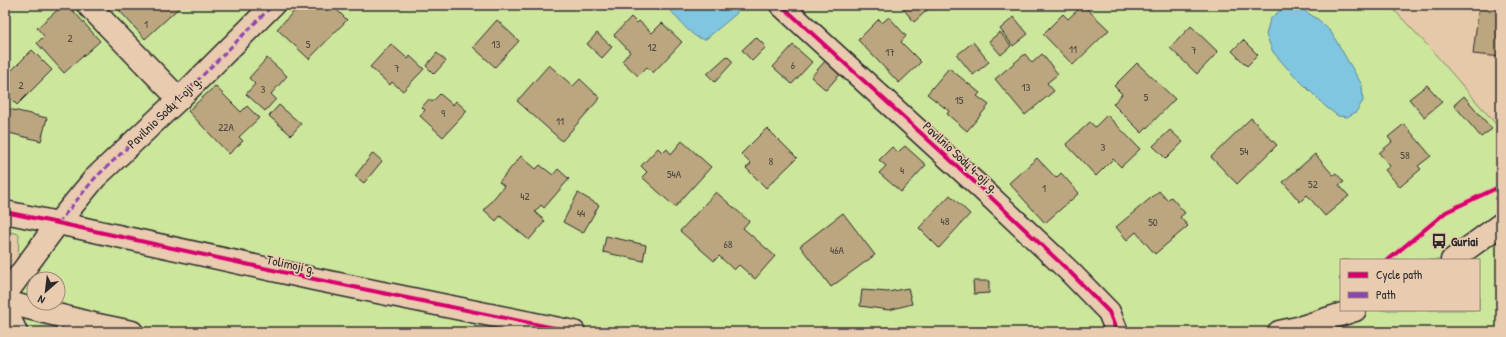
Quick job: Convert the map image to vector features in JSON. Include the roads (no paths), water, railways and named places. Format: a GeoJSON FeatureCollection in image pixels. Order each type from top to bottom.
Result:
{"type":"FeatureCollection","features":[{"type":"Feature","properties":{"kind":"street"},"geometry":{"type":"LineString","coordinates":[[88,5],[179,99]]}},
{"type":"Feature","properties":{"kind":"street","name":"Pavilnio Sodų 1-oji g."},"geometry":{"type":"LineString","coordinates":[[5,295],[58,223],[95,178],[179,99],[273,5]]}},
{"type":"Feature","properties":{"kind":"street","name":"Pavilnio Sodų 4-oji g."},"geometry":{"type":"LineString","coordinates":[[781,5],[981,188],[1069,271],[1110,312],[1117,332]]}},
{"type":"Feature","properties":{"kind":"street","name":"Tolimoji g."},"geometry":{"type":"LineString","coordinates":[[5,212],[314,279],[574,332]]}},
{"type":"Feature","properties":{"kind":"street"},"geometry":{"type":"LineString","coordinates":[[1453,259],[1501,224]]}},
{"type":"Feature","properties":{"kind":"street"},"geometry":{"type":"LineString","coordinates":[[5,302],[132,332]]}},
{"type":"Feature","properties":{"kind":"street"},"geometry":{"type":"LineString","coordinates":[[5,309],[16,332]]}},
{"type":"Feature","properties":{"kind":"street"},"geometry":{"type":"LineString","coordinates":[[1279,332],[1302,327],[1352,311]]}},
{"type":"Feature","properties":{"kind":"water"},"geometry":{"type":"Polygon","coordinates":[[[671,5],[740,5],[736,14],[706,39],[702,39],[692,34],[687,29],[671,11],[671,5]]]}},
{"type":"Feature","properties":{"kind":"water"},"geometry":{"type":"Polygon","coordinates":[[[1283,8],[1300,8],[1319,20],[1331,32],[1362,85],[1363,101],[1356,112],[1347,117],[1338,116],[1326,107],[1273,52],[1266,35],[1270,19],[1283,8]]]}},
{"type":"Feature","properties":{"kind":"place","name":"Guriai"},"geometry":{"type":"Point","coordinates":[1439,241]}}]}
